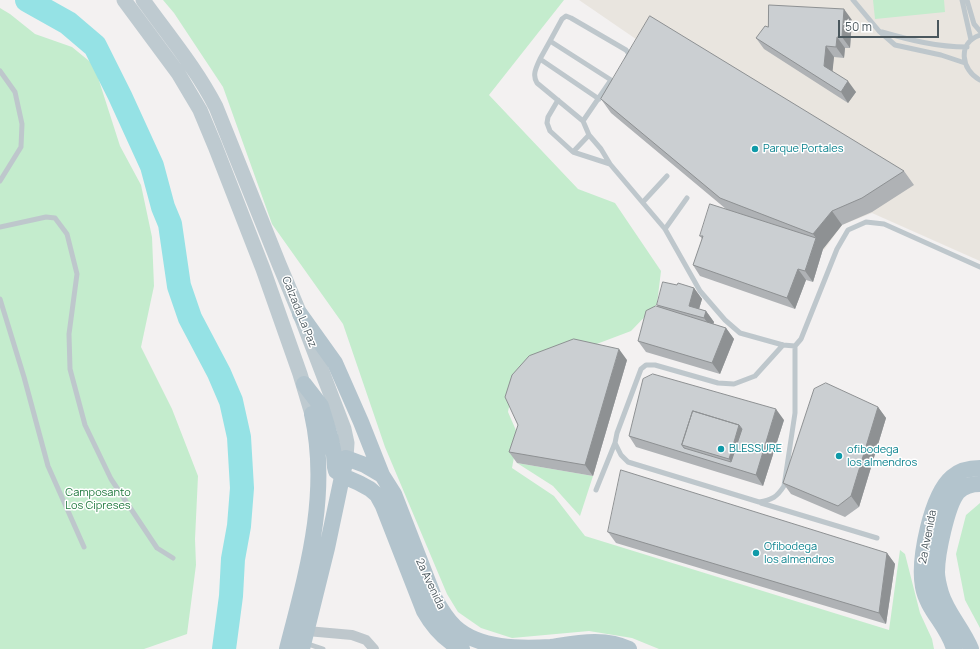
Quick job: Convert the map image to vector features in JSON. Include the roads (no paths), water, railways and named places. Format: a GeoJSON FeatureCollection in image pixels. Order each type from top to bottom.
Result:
{"type":"FeatureCollection","features":[{"type":"Feature","properties":{"kind":"main road","name":"Calzada La Paz"},"geometry":{"type":"LineString","coordinates":[[124,0],[178,73],[200,110],[252,240],[304,384],[312,414],[319,457],[319,484],[315,526],[288,649]]}},
{"type":"Feature","properties":{"kind":"main road","name":"Calzada La Paz"},"geometry":{"type":"LineString","coordinates":[[143,0],[187,59],[216,106],[300,314],[344,429],[347,443],[343,476],[304,641]]}},
{"type":"Feature","properties":{"kind":"main road"},"geometry":{"type":"LineString","coordinates":[[300,314],[335,363],[382,475]]}},
{"type":"Feature","properties":{"kind":"main road"},"geometry":{"type":"LineString","coordinates":[[304,384],[321,406],[332,446],[336,471],[343,476]]}},
{"type":"Feature","properties":{"kind":"main road","name":"2a Avenida"},"geometry":{"type":"LineString","coordinates":[[346,458],[365,465],[382,475],[394,494],[434,597],[448,619],[464,634],[487,643],[518,648],[535,649],[564,644],[599,642],[612,643],[629,649]]}},
{"type":"Feature","properties":{"kind":"main road","name":"2a Avenida"},"geometry":{"type":"LineString","coordinates":[[954,649],[949,637],[932,611],[926,597],[923,587],[922,561],[933,509],[941,491],[950,478],[956,474],[968,469],[980,468]]}},
{"type":"Feature","properties":{"kind":"main road","name":"2a Avenida"},"geometry":{"type":"LineString","coordinates":[[343,476],[359,483],[377,495],[424,611],[431,623],[448,639],[462,649]]}},
{"type":"Feature","properties":{"kind":"main road","name":"2a Avenida"},"geometry":{"type":"LineString","coordinates":[[971,649],[945,604],[938,580],[937,570],[940,547],[954,499],[958,492],[967,486],[980,484]]}},
{"type":"Feature","properties":{"kind":"street"},"geometry":{"type":"LineString","coordinates":[[304,641],[352,635],[366,640],[374,649]]}},
{"type":"Feature","properties":{"kind":"lane"},"geometry":{"type":"LineString","coordinates":[[854,0],[879,31],[895,45],[941,55],[965,63]]}},
{"type":"Feature","properties":{"kind":"lane"},"geometry":{"type":"LineString","coordinates":[[962,0],[971,40]]}},
{"type":"Feature","properties":{"kind":"lane"},"geometry":{"type":"LineString","coordinates":[[967,0],[974,24],[980,31]]}},
{"type":"Feature","properties":{"kind":"lane"},"geometry":{"type":"LineString","coordinates":[[623,65],[629,54],[626,50],[566,16],[562,19],[540,59],[534,72],[534,78],[537,83],[584,121],[589,135],[601,149],[610,164],[665,230],[700,291],[725,320],[740,333],[783,345],[795,346]]}},
{"type":"Feature","properties":{"kind":"lane"},"geometry":{"type":"LineString","coordinates":[[879,31],[920,43],[951,47],[966,46]]}},
{"type":"Feature","properties":{"kind":"lane"},"geometry":{"type":"LineString","coordinates":[[980,35],[971,40],[966,46],[965,52],[965,63],[968,70],[973,76],[980,80]]}},
{"type":"Feature","properties":{"kind":"lane"},"geometry":{"type":"LineString","coordinates":[[550,41],[611,80]]}},
{"type":"Feature","properties":{"kind":"lane"},"geometry":{"type":"LineString","coordinates":[[540,59],[599,99]]}},
{"type":"Feature","properties":{"kind":"lane"},"geometry":{"type":"LineString","coordinates":[[0,71],[15,92],[22,124],[21,147],[0,181]]}},
{"type":"Feature","properties":{"kind":"lane"},"geometry":{"type":"LineString","coordinates":[[584,121],[615,76]]}},
{"type":"Feature","properties":{"kind":"lane"},"geometry":{"type":"LineString","coordinates":[[558,100],[548,117],[547,123],[550,131],[573,152],[610,164]]}},
{"type":"Feature","properties":{"kind":"lane"},"geometry":{"type":"LineString","coordinates":[[573,152],[589,135]]}},
{"type":"Feature","properties":{"kind":"lane"},"geometry":{"type":"LineString","coordinates":[[643,202],[667,176]]}},
{"type":"Feature","properties":{"kind":"lane"},"geometry":{"type":"LineString","coordinates":[[665,230],[687,198]]}},
{"type":"Feature","properties":{"kind":"lane"},"geometry":{"type":"LineString","coordinates":[[0,227],[46,217],[55,218],[67,234],[77,274],[69,334],[70,369],[85,424],[111,479],[157,548],[173,558]]}},
{"type":"Feature","properties":{"kind":"lane"},"geometry":{"type":"LineString","coordinates":[[759,502],[768,500],[779,494],[784,486],[795,413],[795,346],[802,339],[837,249],[848,230],[866,219],[884,224],[980,267]]}},
{"type":"Feature","properties":{"kind":"lane"},"geometry":{"type":"LineString","coordinates":[[0,299],[24,377],[48,466],[84,547]]}},
{"type":"Feature","properties":{"kind":"lane"},"geometry":{"type":"LineString","coordinates":[[596,490],[615,443],[617,433],[641,368],[646,365],[655,365],[718,383],[734,384],[755,376],[783,345]]}},
{"type":"Feature","properties":{"kind":"lane"},"geometry":{"type":"LineString","coordinates":[[615,443],[628,462],[877,538]]}},
{"type":"Feature","properties":{"kind":"lane"},"geometry":{"type":"LineString","coordinates":[[304,641],[322,649]]}},
{"type":"Feature","properties":{"kind":"waterway"},"geometry":{"type":"LineString","coordinates":[[27,0],[68,23],[95,46],[152,166],[163,207],[170,224],[179,286],[190,318],[219,373],[231,401],[239,437],[242,488],[239,526],[233,559],[231,596],[224,649]]}},
{"type":"Feature","properties":{"kind":"place","name":"Parque Portales"},"geometry":{"type":"Point","coordinates":[755,149]}},
{"type":"Feature","properties":{"kind":"place","name":"BLESSURE"},"geometry":{"type":"Point","coordinates":[721,449]}},
{"type":"Feature","properties":{"kind":"place","name":"ofibodega los almendros"},"geometry":{"type":"Point","coordinates":[839,456]}},
{"type":"Feature","properties":{"kind":"place","name":"Ofibodega los almendros"},"geometry":{"type":"Point","coordinates":[756,553]}},
{"type":"Feature","properties":{"kind":"park label","name":"Camposanto Los Cipreses"},"geometry":{"type":"Point","coordinates":[98,499]}}]}
